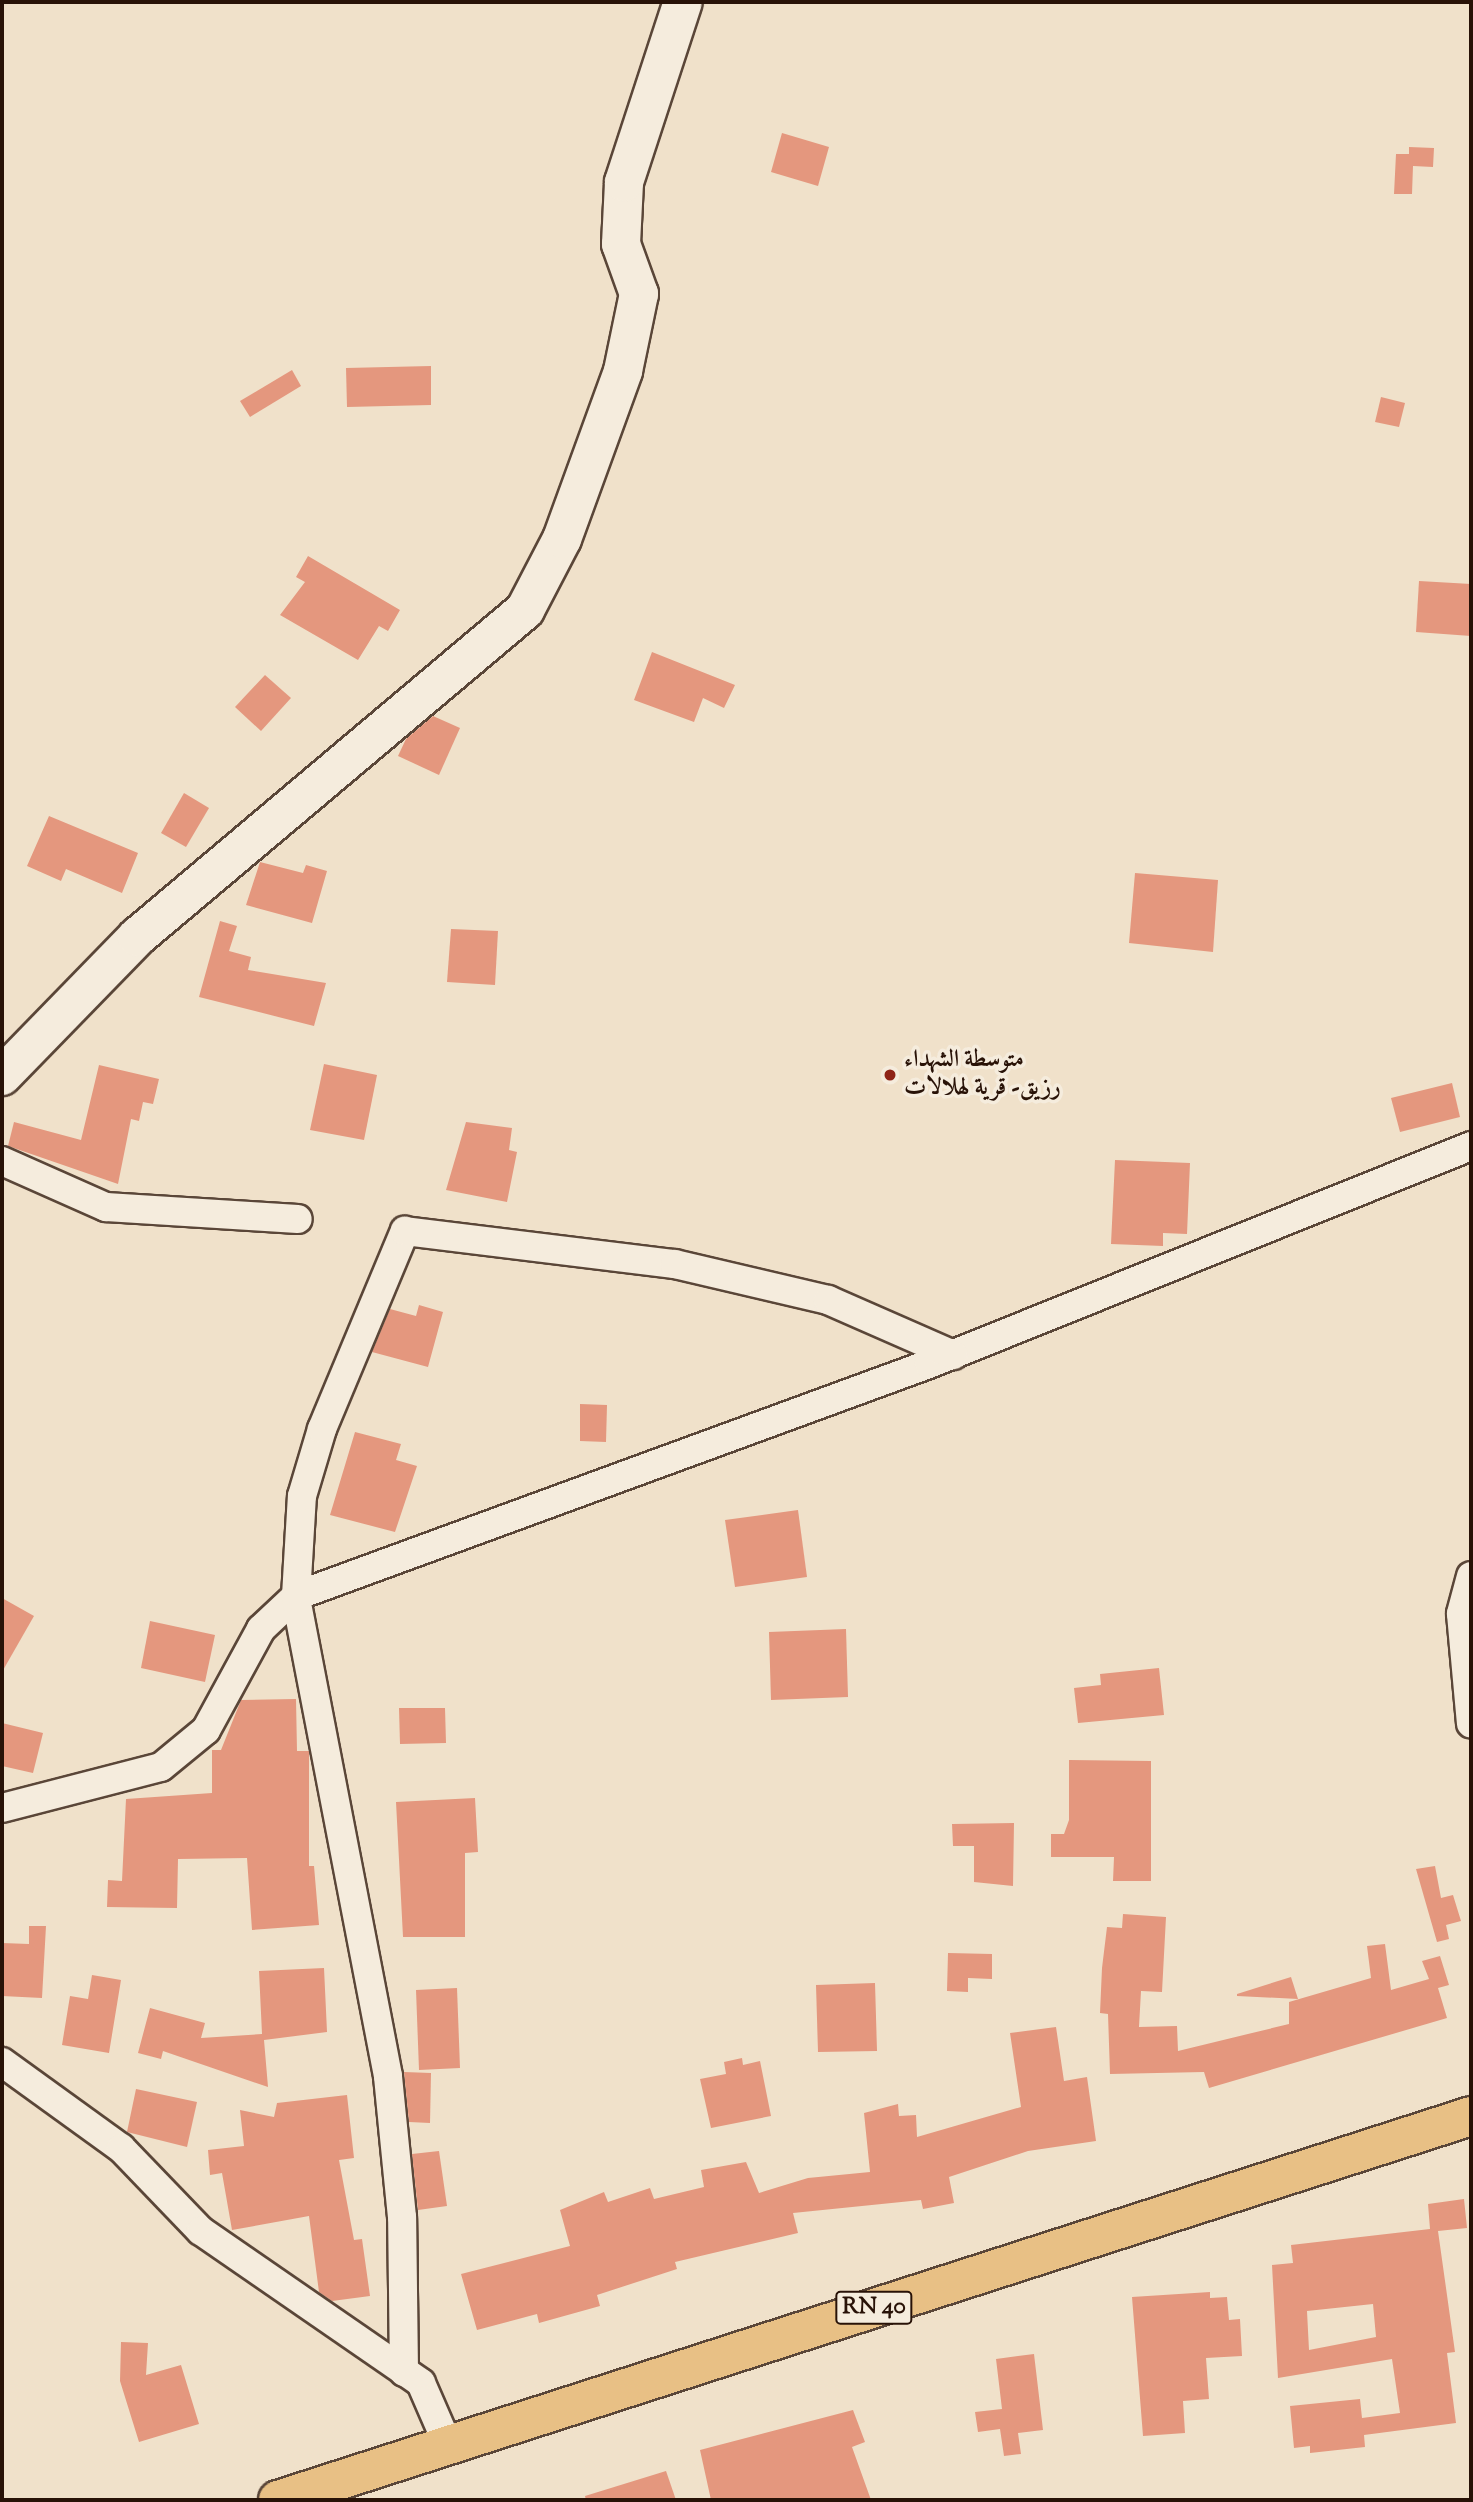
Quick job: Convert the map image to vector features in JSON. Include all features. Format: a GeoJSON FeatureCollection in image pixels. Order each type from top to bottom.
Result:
{"type":"FeatureCollection","features":[{"type":"Feature","properties":{"kind":"main road","name":"RN 40"},"geometry":{"type":"LineString","coordinates":[[278,2500],[1471,2116]]}},
{"type":"Feature","properties":{"kind":"street"},"geometry":{"type":"LineString","coordinates":[[2,1076],[137,937],[525,610],[562,540],[623,371],[639,294],[621,244],[624,182],[683,2]]}},
{"type":"Feature","properties":{"kind":"street"},"geometry":{"type":"LineString","coordinates":[[2,1808],[161,1767],[206,1730],[261,1629],[296,1596],[953,1354],[1471,1146]]}},
{"type":"Feature","properties":{"kind":"street"},"geometry":{"type":"LineString","coordinates":[[2,1161],[106,1207],[298,1219]]}},
{"type":"Feature","properties":{"kind":"street"},"geometry":{"type":"LineString","coordinates":[[404,2372],[402,2217],[388,2076],[296,1596],[306,1483],[405,1231],[675,1264],[828,1300],[953,1354]]}},
{"type":"Feature","properties":{"kind":"street"},"geometry":{"type":"LineString","coordinates":[[1471,1577],[1461,1614],[1471,1724]]}},
{"type":"Feature","properties":{"kind":"street"},"geometry":{"type":"LineString","coordinates":[[2,2062],[121,2148],[201,2231],[421,2383],[448,2445]]}},
{"type":"Feature","properties":{"kind":"building"},"geometry":{"type":"Polygon","coordinates":[[[782,133],[829,147],[818,186],[771,172],[782,133]]]}},
{"type":"Feature","properties":{"kind":"building"},"geometry":{"type":"Polygon","coordinates":[[[1409,147],[1434,148],[1433,167],[1413,166],[1412,194],[1394,194],[1396,154],[1409,154],[1409,147]]]}},
{"type":"Feature","properties":{"kind":"building"},"geometry":{"type":"Polygon","coordinates":[[[431,366],[431,405],[347,407],[346,368],[431,366]]]}},
{"type":"Feature","properties":{"kind":"building"},"geometry":{"type":"Polygon","coordinates":[[[292,370],[301,386],[250,417],[240,401],[292,370]]]}},
{"type":"Feature","properties":{"kind":"building"},"geometry":{"type":"Polygon","coordinates":[[[1381,397],[1405,403],[1399,427],[1375,422],[1381,397]]]}},
{"type":"Feature","properties":{"kind":"building"},"geometry":{"type":"Polygon","coordinates":[[[308,556],[400,610],[388,631],[379,626],[358,660],[280,615],[305,582],[296,577],[308,556]]]}},
{"type":"Feature","properties":{"kind":"building"},"geometry":{"type":"Polygon","coordinates":[[[1419,581],[1471,584],[1471,636],[1416,632],[1419,581]]]}},
{"type":"Feature","properties":{"kind":"building"},"geometry":{"type":"Polygon","coordinates":[[[652,652],[735,685],[724,708],[703,698],[694,722],[634,700],[652,652]]]}},
{"type":"Feature","properties":{"kind":"building"},"geometry":{"type":"Polygon","coordinates":[[[265,675],[291,698],[261,731],[235,707],[265,675]]]}},
{"type":"Feature","properties":{"kind":"building"},"geometry":{"type":"Polygon","coordinates":[[[433,716],[460,728],[439,775],[398,756],[406,739],[433,716]]]}},
{"type":"Feature","properties":{"kind":"building"},"geometry":{"type":"Polygon","coordinates":[[[184,793],[209,808],[186,847],[161,833],[184,793]]]}},
{"type":"Feature","properties":{"kind":"building"},"geometry":{"type":"Polygon","coordinates":[[[49,816],[138,853],[122,893],[66,869],[61,881],[27,866],[49,816]]]}},
{"type":"Feature","properties":{"kind":"building"},"geometry":{"type":"Polygon","coordinates":[[[260,862],[303,873],[306,865],[327,871],[312,923],[246,905],[260,862]]]}},
{"type":"Feature","properties":{"kind":"building"},"geometry":{"type":"Polygon","coordinates":[[[1135,873],[1218,880],[1213,952],[1129,943],[1135,873]]]}},
{"type":"Feature","properties":{"kind":"building"},"geometry":{"type":"Polygon","coordinates":[[[220,921],[237,926],[229,951],[251,957],[248,970],[326,983],[314,1026],[199,997],[220,921]]]}},
{"type":"Feature","properties":{"kind":"building"},"geometry":{"type":"Polygon","coordinates":[[[451,929],[498,931],[495,985],[447,982],[451,929]]]}},
{"type":"Feature","properties":{"kind":"building"},"geometry":{"type":"Polygon","coordinates":[[[324,1064],[377,1075],[364,1140],[310,1130],[324,1064]]]}},
{"type":"Feature","properties":{"kind":"building"},"geometry":{"type":"Polygon","coordinates":[[[99,1065],[159,1079],[153,1104],[143,1102],[139,1121],[131,1119],[118,1184],[8,1146],[14,1122],[81,1140],[99,1065]]]}},
{"type":"Feature","properties":{"kind":"building"},"geometry":{"type":"Polygon","coordinates":[[[1452,1083],[1460,1117],[1400,1132],[1391,1098],[1452,1083]]]}},
{"type":"Feature","properties":{"kind":"building"},"geometry":{"type":"Polygon","coordinates":[[[466,1122],[512,1128],[509,1150],[517,1152],[507,1202],[446,1190],[466,1122]]]}},
{"type":"Feature","properties":{"kind":"building"},"geometry":{"type":"Polygon","coordinates":[[[1115,1160],[1190,1163],[1187,1234],[1163,1233],[1163,1246],[1111,1244],[1115,1160]]]}},
{"type":"Feature","properties":{"kind":"building"},"geometry":{"type":"Polygon","coordinates":[[[419,1305],[443,1312],[428,1367],[372,1352],[390,1309],[416,1316],[419,1305]]]}},
{"type":"Feature","properties":{"kind":"building"},"geometry":{"type":"Polygon","coordinates":[[[580,1404],[607,1405],[606,1442],[580,1441],[580,1404]]]}},
{"type":"Feature","properties":{"kind":"building"},"geometry":{"type":"Polygon","coordinates":[[[355,1432],[401,1444],[396,1460],[417,1466],[395,1532],[330,1515],[355,1432]]]}},
{"type":"Feature","properties":{"kind":"building"},"geometry":{"type":"Polygon","coordinates":[[[798,1510],[807,1577],[735,1587],[725,1520],[798,1510]]]}},
{"type":"Feature","properties":{"kind":"building"},"geometry":{"type":"Polygon","coordinates":[[[2,1598],[34,1616],[2,1672],[2,1598]]]}},
{"type":"Feature","properties":{"kind":"building"},"geometry":{"type":"Polygon","coordinates":[[[150,1621],[215,1635],[205,1682],[141,1668],[150,1621]]]}},
{"type":"Feature","properties":{"kind":"building"},"geometry":{"type":"Polygon","coordinates":[[[846,1629],[848,1697],[771,1700],[769,1632],[846,1629]]]}},
{"type":"Feature","properties":{"kind":"building"},"geometry":{"type":"Polygon","coordinates":[[[1159,1668],[1164,1715],[1078,1723],[1074,1688],[1101,1685],[1100,1674],[1159,1668]]]}},
{"type":"Feature","properties":{"kind":"building"},"geometry":{"type":"Polygon","coordinates":[[[296,1699],[297,1751],[309,1751],[309,1866],[314,1866],[319,1925],[252,1930],[247,1858],[178,1859],[177,1908],[107,1907],[108,1880],[122,1881],[126,1799],[212,1793],[212,1750],[221,1750],[241,1700],[296,1699]]]}},
{"type":"Feature","properties":{"kind":"building"},"geometry":{"type":"Polygon","coordinates":[[[399,1708],[445,1708],[446,1743],[400,1744],[399,1708]]]}},
{"type":"Feature","properties":{"kind":"building"},"geometry":{"type":"Polygon","coordinates":[[[2,1723],[43,1733],[33,1773],[2,1766],[2,1723]]]}},
{"type":"Feature","properties":{"kind":"building"},"geometry":{"type":"Polygon","coordinates":[[[1069,1760],[1151,1761],[1151,1881],[1113,1881],[1114,1857],[1051,1857],[1051,1834],[1064,1834],[1069,1820],[1069,1760]]]}},
{"type":"Feature","properties":{"kind":"building"},"geometry":{"type":"Polygon","coordinates":[[[475,1798],[478,1852],[465,1853],[465,1937],[403,1937],[396,1802],[475,1798]]]}},
{"type":"Feature","properties":{"kind":"building"},"geometry":{"type":"Polygon","coordinates":[[[1014,1823],[1013,1886],[974,1882],[974,1846],[953,1846],[952,1824],[1014,1823]]]}},
{"type":"Feature","properties":{"kind":"building"},"geometry":{"type":"Polygon","coordinates":[[[1435,1866],[1441,1898],[1453,1895],[1461,1921],[1446,1925],[1449,1939],[1437,1942],[1416,1869],[1435,1866]]]}},
{"type":"Feature","properties":{"kind":"building"},"geometry":{"type":"Polygon","coordinates":[[[1123,1914],[1166,1917],[1162,1992],[1141,1991],[1139,2027],[1177,2026],[1178,2051],[1289,2024],[1289,2002],[1371,1978],[1367,1946],[1385,1944],[1391,1990],[1429,1979],[1422,1961],[1440,1956],[1449,1985],[1438,1988],[1447,2018],[1209,2088],[1204,2072],[1110,2074],[1108,2014],[1100,2013],[1102,1968],[1107,1927],[1122,1928],[1123,1914]]]}},
{"type":"Feature","properties":{"kind":"building"},"geometry":{"type":"Polygon","coordinates":[[[29,1926],[46,1926],[42,1998],[2,1996],[2,1943],[29,1944],[29,1926]]]}},
{"type":"Feature","properties":{"kind":"building"},"geometry":{"type":"Polygon","coordinates":[[[948,1953],[992,1954],[992,1979],[968,1978],[968,1992],[947,1991],[948,1953]]]}},
{"type":"Feature","properties":{"kind":"building"},"geometry":{"type":"Polygon","coordinates":[[[324,1968],[327,2032],[264,2040],[268,2087],[163,2051],[161,2059],[138,2053],[150,2008],[205,2023],[201,2038],[262,2034],[259,1971],[324,1968]]]}},
{"type":"Feature","properties":{"kind":"building"},"geometry":{"type":"Polygon","coordinates":[[[92,1975],[121,1980],[109,2053],[62,2045],[70,1996],[88,1999],[92,1975]]]}},
{"type":"Feature","properties":{"kind":"building"},"geometry":{"type":"Polygon","coordinates":[[[1291,1977],[1298,1999],[1237,1996],[1237,1994],[1291,1977]]]}},
{"type":"Feature","properties":{"kind":"building"},"geometry":{"type":"Polygon","coordinates":[[[875,1983],[877,2051],[818,2052],[816,1985],[875,1983]]]}},
{"type":"Feature","properties":{"kind":"building"},"geometry":{"type":"Polygon","coordinates":[[[457,1988],[460,2068],[419,2070],[416,1990],[457,1988]]]}},
{"type":"Feature","properties":{"kind":"building"},"geometry":{"type":"Polygon","coordinates":[[[1056,2027],[1064,2081],[1087,2077],[1096,2141],[1028,2151],[949,2177],[954,2203],[923,2209],[921,2200],[793,2213],[798,2233],[675,2262],[677,2269],[597,2295],[600,2306],[539,2323],[537,2314],[477,2330],[461,2274],[570,2246],[560,2210],[604,2192],[608,2202],[650,2188],[654,2199],[704,2187],[701,2170],[746,2162],[759,2193],[808,2178],[870,2172],[864,2113],[898,2104],[899,2116],[916,2115],[917,2137],[1021,2107],[1010,2033],[1056,2027]]]}},
{"type":"Feature","properties":{"kind":"building"},"geometry":{"type":"Polygon","coordinates":[[[742,2058],[743,2065],[760,2061],[771,2116],[711,2128],[700,2079],[726,2074],[724,2062],[742,2058]]]}},
{"type":"Feature","properties":{"kind":"building"},"geometry":{"type":"Polygon","coordinates":[[[404,2072],[431,2073],[430,2123],[409,2122],[404,2072]]]}},
{"type":"Feature","properties":{"kind":"building"},"geometry":{"type":"Polygon","coordinates":[[[136,2089],[197,2102],[187,2147],[127,2132],[136,2089]]]}},
{"type":"Feature","properties":{"kind":"building"},"geometry":{"type":"Polygon","coordinates":[[[347,2095],[354,2158],[339,2160],[354,2240],[362,2239],[370,2296],[332,2301],[319,2292],[309,2216],[232,2230],[222,2173],[210,2175],[208,2150],[244,2146],[240,2110],[274,2117],[277,2103],[347,2095]]]}},
{"type":"Feature","properties":{"kind":"building"},"geometry":{"type":"Polygon","coordinates":[[[439,2151],[447,2206],[418,2210],[412,2154],[439,2151]]]}},
{"type":"Feature","properties":{"kind":"building"},"geometry":{"type":"Polygon","coordinates":[[[1464,2199],[1467,2228],[1438,2231],[1455,2352],[1447,2353],[1456,2423],[1364,2435],[1365,2447],[1310,2453],[1310,2446],[1294,2448],[1290,2406],[1360,2399],[1362,2418],[1400,2413],[1392,2359],[1278,2378],[1272,2265],[1293,2263],[1291,2245],[1430,2229],[1428,2204],[1464,2199]],[[1373,2304],[1307,2311],[1309,2350],[1376,2337],[1373,2304]]]}},
{"type":"Feature","properties":{"kind":"building"},"geometry":{"type":"Polygon","coordinates":[[[1210,2292],[1210,2298],[1227,2297],[1229,2320],[1240,2319],[1242,2356],[1206,2358],[1209,2399],[1183,2401],[1185,2433],[1143,2436],[1132,2297],[1210,2292]]]}},
{"type":"Feature","properties":{"kind":"building"},"geometry":{"type":"Polygon","coordinates":[[[121,2342],[148,2343],[146,2375],[181,2365],[199,2424],[139,2442],[120,2381],[121,2342]]]}},
{"type":"Feature","properties":{"kind":"building"},"geometry":{"type":"Polygon","coordinates":[[[1034,2354],[1043,2430],[1018,2433],[1021,2454],[1004,2456],[1000,2429],[978,2432],[975,2412],[1002,2409],[996,2359],[1034,2354]]]}},
{"type":"Feature","properties":{"kind":"building"},"geometry":{"type":"Polygon","coordinates":[[[853,2410],[865,2442],[852,2447],[871,2500],[711,2500],[700,2450],[853,2410]]]}},
{"type":"Feature","properties":{"kind":"building"},"geometry":{"type":"Polygon","coordinates":[[[666,2471],[676,2500],[586,2500],[585,2496],[666,2471]]]}},
{"type":"Feature","properties":{"kind":"place","name":"متوسطة الشهداء رزيق- قرية لهلالات"},"geometry":{"type":"Point","coordinates":[890,1075]}}]}
